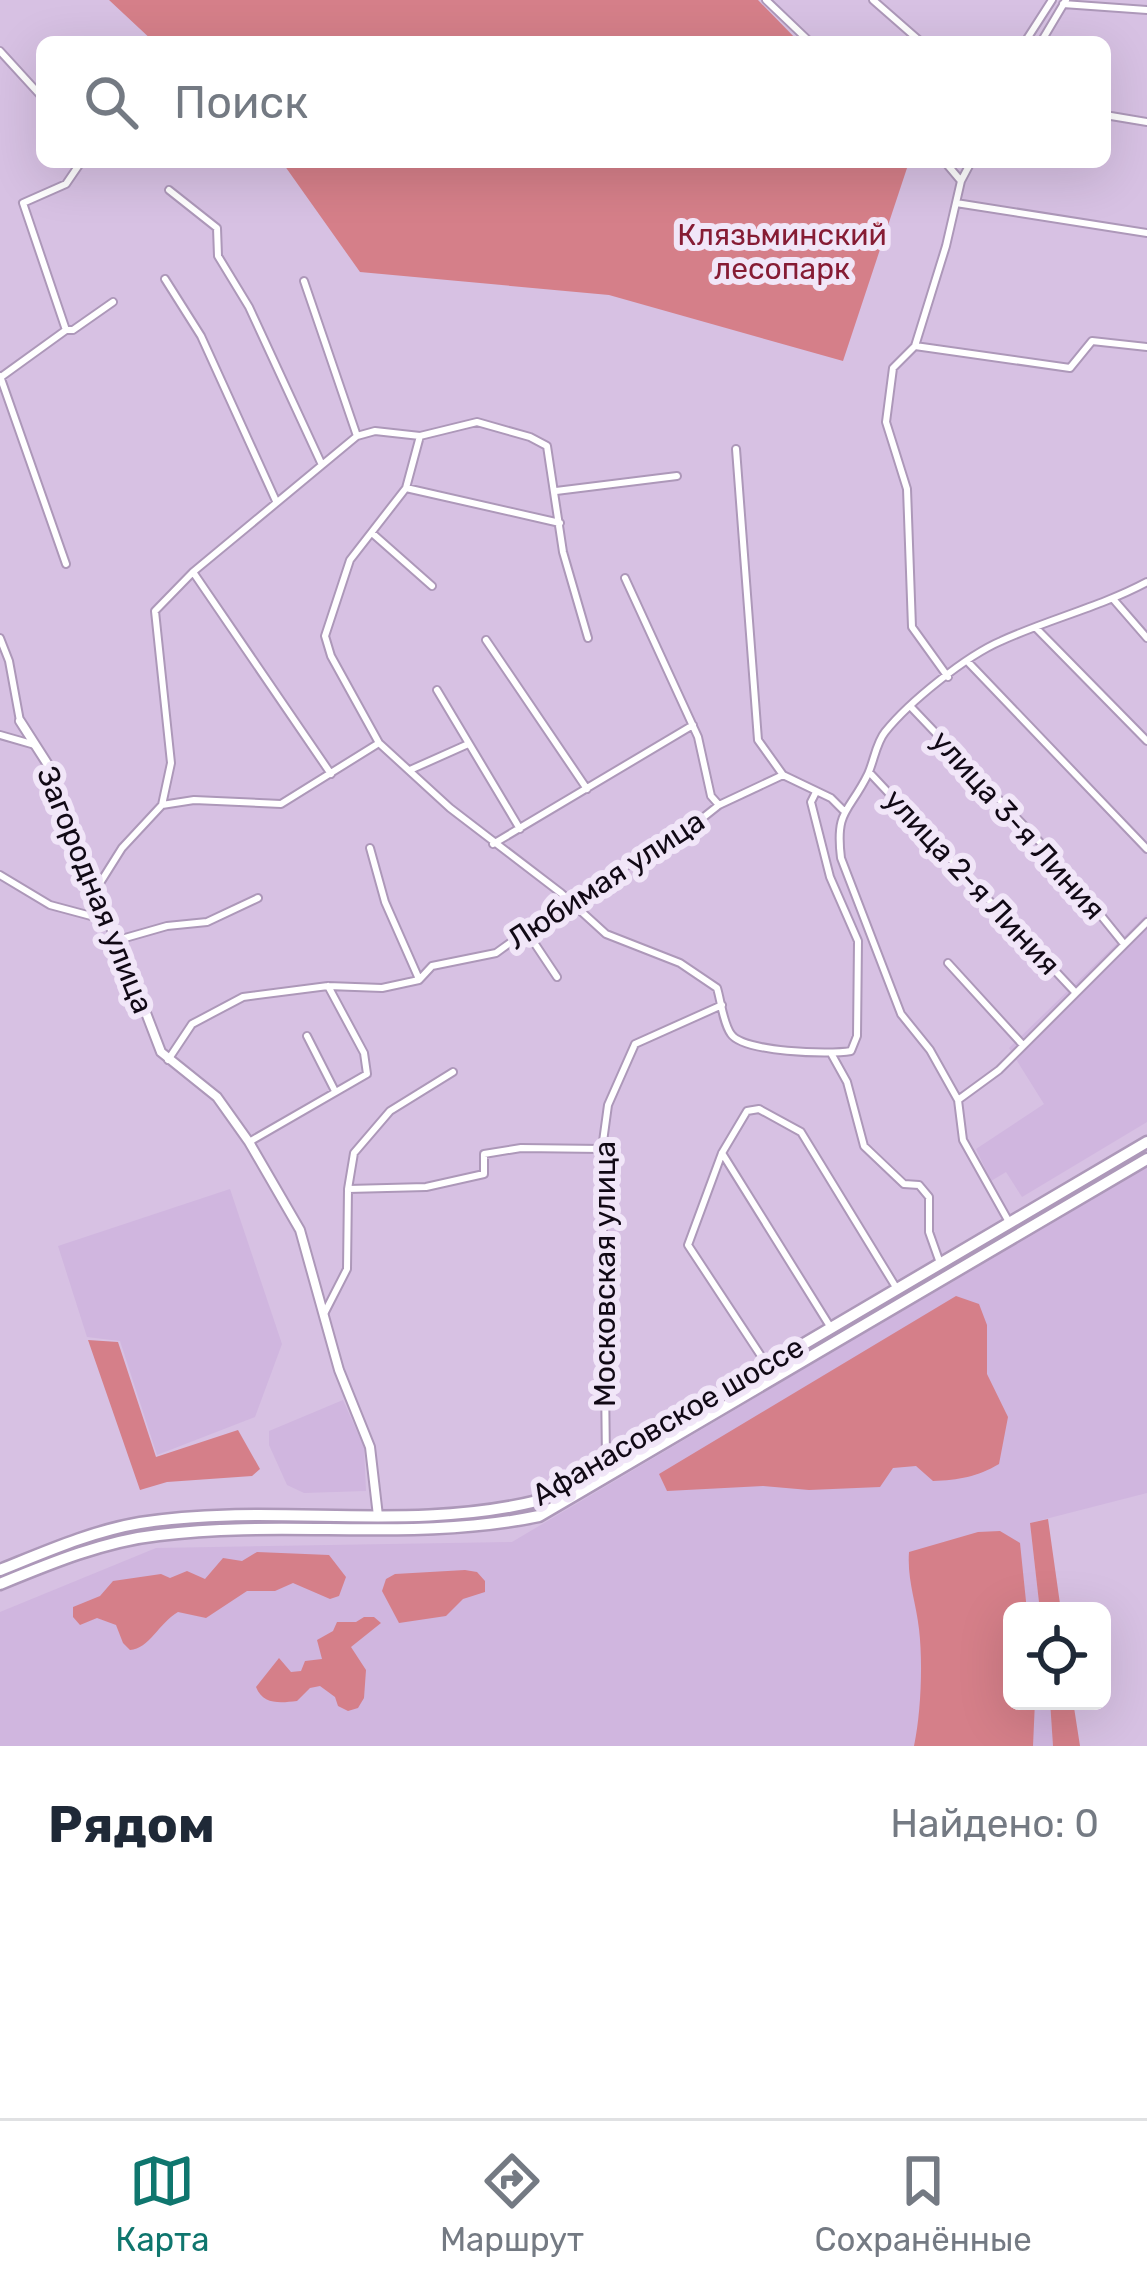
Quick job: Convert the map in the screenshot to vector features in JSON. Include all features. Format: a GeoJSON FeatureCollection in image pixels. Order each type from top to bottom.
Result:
{"type":"FeatureCollection","features":[{"type":"Feature","properties":{"kind":"main road","name":"Афанасовское шоссе"},"geometry":{"type":"LineString","coordinates":[[0,1570],[139,1523],[194,1517],[470,1513],[520,1505],[569,1485],[1147,1142]]}},
{"type":"Feature","properties":{"kind":"main road","name":"Афанасовское шоссе"},"geometry":{"type":"LineString","coordinates":[[0,1584],[94,1549],[160,1534],[472,1528],[539,1516],[1147,1159]]}},
{"type":"Feature","properties":{"kind":"street"},"geometry":{"type":"LineString","coordinates":[[766,0],[804,36]]}},
{"type":"Feature","properties":{"kind":"street"},"geometry":{"type":"LineString","coordinates":[[873,0],[914,36]]}},
{"type":"Feature","properties":{"kind":"street"},"geometry":{"type":"LineString","coordinates":[[1029,36],[1052,0]]}},
{"type":"Feature","properties":{"kind":"street"},"geometry":{"type":"LineString","coordinates":[[1045,36],[1065,2],[1147,10]]}},
{"type":"Feature","properties":{"kind":"street"},"geometry":{"type":"LineString","coordinates":[[0,51],[36,90]]}},
{"type":"Feature","properties":{"kind":"street"},"geometry":{"type":"LineString","coordinates":[[1111,116],[1147,122]]}},
{"type":"Feature","properties":{"kind":"street"},"geometry":{"type":"LineString","coordinates":[[66,330],[23,202],[66,184],[77,168]]}},
{"type":"Feature","properties":{"kind":"street"},"geometry":{"type":"LineString","coordinates":[[950,168],[961,181]]}},
{"type":"Feature","properties":{"kind":"street"},"geometry":{"type":"LineString","coordinates":[[948,677],[912,627],[907,490],[886,422],[893,368],[915,346],[968,168]]}},
{"type":"Feature","properties":{"kind":"street"},"geometry":{"type":"LineString","coordinates":[[169,190],[217,228],[218,256],[249,307],[322,465]]}},
{"type":"Feature","properties":{"kind":"street"},"geometry":{"type":"LineString","coordinates":[[956,203],[1147,233]]}},
{"type":"Feature","properties":{"kind":"street"},"geometry":{"type":"LineString","coordinates":[[164,279],[201,336],[276,501]]}},
{"type":"Feature","properties":{"kind":"street"},"geometry":{"type":"LineString","coordinates":[[304,280],[357,436]]}},
{"type":"Feature","properties":{"kind":"street"},"geometry":{"type":"LineString","coordinates":[[66,564],[0,377],[113,302]]}},
{"type":"Feature","properties":{"kind":"street"},"geometry":{"type":"LineString","coordinates":[[915,346],[1070,368],[1092,341],[1147,347]]}},
{"type":"Feature","properties":{"kind":"street"},"geometry":{"type":"LineString","coordinates":[[93,892],[122,848],[162,805],[171,763],[154,618],[160,603],[357,436],[375,431],[420,436],[477,422],[530,436],[547,446],[563,552],[587,638]]}},
{"type":"Feature","properties":{"kind":"street"},"geometry":{"type":"LineString","coordinates":[[420,436],[406,488],[350,560],[325,636],[331,656],[379,743],[605,934],[680,963],[717,988],[729,1033],[742,1043],[832,1054],[851,1051],[857,1036],[858,941],[830,877],[811,802],[816,792]]}},
{"type":"Feature","properties":{"kind":"street"},"geometry":{"type":"LineString","coordinates":[[736,449],[758,740],[783,775],[831,798],[843,810]]}},
{"type":"Feature","properties":{"kind":"street"},"geometry":{"type":"LineString","coordinates":[[556,491],[677,476]]}},
{"type":"Feature","properties":{"kind":"street"},"geometry":{"type":"LineString","coordinates":[[406,488],[562,523]]}},
{"type":"Feature","properties":{"kind":"street"},"geometry":{"type":"LineString","coordinates":[[372,533],[432,586]]}},
{"type":"Feature","properties":{"kind":"street"},"geometry":{"type":"LineString","coordinates":[[193,572],[331,774]]}},
{"type":"Feature","properties":{"kind":"street"},"geometry":{"type":"LineString","coordinates":[[625,578],[693,724],[711,796],[719,805]]}},
{"type":"Feature","properties":{"kind":"street"},"geometry":{"type":"LineString","coordinates":[[1009,1222],[963,1140],[958,1100],[930,1050],[902,1014],[841,859],[838,835],[843,810],[869,772],[883,735],[968,662],[996,643],[1114,600],[1147,582]]}},
{"type":"Feature","properties":{"kind":"street"},"geometry":{"type":"LineString","coordinates":[[1114,600],[1147,638]]}},
{"type":"Feature","properties":{"kind":"street"},"geometry":{"type":"LineString","coordinates":[[1037,629],[1147,741]]}},
{"type":"Feature","properties":{"kind":"street","name":"Загородная улица"},"geometry":{"type":"LineString","coordinates":[[0,638],[20,722],[52,771],[93,892],[118,940],[151,1033],[168,1060],[217,1097],[300,1230],[339,1370],[370,1447],[378,1516]]}},
{"type":"Feature","properties":{"kind":"street"},"geometry":{"type":"LineString","coordinates":[[486,640],[586,789]]}},
{"type":"Feature","properties":{"kind":"street"},"geometry":{"type":"LineString","coordinates":[[968,662],[1147,849]]}},
{"type":"Feature","properties":{"kind":"street"},"geometry":{"type":"LineString","coordinates":[[436,690],[520,829]]}},
{"type":"Feature","properties":{"kind":"street","name":"улица 3-я Линия"},"geometry":{"type":"LineString","coordinates":[[911,707],[1053,856],[1124,944]]}},
{"type":"Feature","properties":{"kind":"street"},"geometry":{"type":"LineString","coordinates":[[493,844],[693,724]]}},
{"type":"Feature","properties":{"kind":"street"},"geometry":{"type":"LineString","coordinates":[[0,735],[35,745]]}},
{"type":"Feature","properties":{"kind":"street"},"geometry":{"type":"LineString","coordinates":[[162,805],[194,800],[280,804],[379,743]]}},
{"type":"Feature","properties":{"kind":"street"},"geometry":{"type":"LineString","coordinates":[[410,770],[466,745]]}},
{"type":"Feature","properties":{"kind":"street","name":"улица 2-я Линия"},"geometry":{"type":"LineString","coordinates":[[869,772],[1075,992]]}},
{"type":"Feature","properties":{"kind":"street","name":"Любимая улица"},"geometry":{"type":"LineString","coordinates":[[168,1060],[192,1024],[243,997],[328,986],[382,988],[419,980],[432,966],[496,953],[719,805],[783,775]]}},
{"type":"Feature","properties":{"kind":"street"},"geometry":{"type":"LineString","coordinates":[[370,848],[386,902],[419,980]]}},
{"type":"Feature","properties":{"kind":"street"},"geometry":{"type":"LineString","coordinates":[[0,875],[50,904],[106,920]]}},
{"type":"Feature","properties":{"kind":"street"},"geometry":{"type":"LineString","coordinates":[[118,940],[167,926],[207,922],[258,898]]}},
{"type":"Feature","properties":{"kind":"street"},"geometry":{"type":"LineString","coordinates":[[958,1100],[999,1070],[1147,922]]}},
{"type":"Feature","properties":{"kind":"street"},"geometry":{"type":"LineString","coordinates":[[527,932],[556,977]]}},
{"type":"Feature","properties":{"kind":"street"},"geometry":{"type":"LineString","coordinates":[[948,962],[1022,1044]]}},
{"type":"Feature","properties":{"kind":"street"},"geometry":{"type":"LineString","coordinates":[[249,1142],[367,1074],[364,1053],[328,986]]}},
{"type":"Feature","properties":{"kind":"street","name":"Московская улица"},"geometry":{"type":"LineString","coordinates":[[606,1462],[602,1149],[608,1105],[635,1044],[644,1036],[722,1005]]}},
{"type":"Feature","properties":{"kind":"street"},"geometry":{"type":"LineString","coordinates":[[308,1036],[335,1091]]}},
{"type":"Feature","properties":{"kind":"street"},"geometry":{"type":"LineString","coordinates":[[832,1054],[847,1082],[863,1146],[904,1184],[920,1185],[929,1197],[928,1232],[940,1263]]}},
{"type":"Feature","properties":{"kind":"street"},"geometry":{"type":"LineString","coordinates":[[325,1312],[347,1269],[348,1189],[354,1153],[390,1111],[454,1072]]}},
{"type":"Feature","properties":{"kind":"street"},"geometry":{"type":"LineString","coordinates":[[767,1366],[688,1245],[722,1154],[742,1116],[752,1109],[799,1130],[897,1289]]}},
{"type":"Feature","properties":{"kind":"street"},"geometry":{"type":"LineString","coordinates":[[348,1189],[426,1187],[484,1174],[484,1154],[521,1148],[602,1149]]}},
{"type":"Feature","properties":{"kind":"street"},"geometry":{"type":"LineString","coordinates":[[722,1154],[831,1328]]}},
{"type":"Feature","properties":{"kind":"shaded area"},"geometry":{"type":"Polygon","coordinates":[[[1147,914],[1147,1122],[1022,1197],[1006,1172],[991,1181],[976,1149],[1044,1104],[1009,1048],[1147,914]]]}},
{"type":"Feature","properties":{"kind":"shaded area"},"geometry":{"type":"Polygon","coordinates":[[[1147,1165],[1147,1493],[1030,1523],[1039,1602],[1003,1602],[1003,1710],[1051,1710],[1053,1746],[0,1746],[0,1612],[156,1548],[512,1542],[1147,1165]]]}},
{"type":"Feature","properties":{"kind":"shaded area"},"geometry":{"type":"Polygon","coordinates":[[[230,1189],[282,1344],[255,1417],[157,1455],[120,1341],[87,1337],[58,1246],[230,1189]]]}},
{"type":"Feature","properties":{"kind":"shaded area"},"geometry":{"type":"Polygon","coordinates":[[[343,1400],[364,1447],[366,1491],[304,1493],[287,1485],[269,1445],[269,1431],[343,1400]]]}},
{"type":"Feature","properties":{"kind":"green space"},"geometry":{"type":"Polygon","coordinates":[[[109,0],[758,0],[793,36],[148,36],[109,0]]]}},
{"type":"Feature","properties":{"kind":"green space","name":"Клязьминский лесопарк"},"geometry":{"type":"Polygon","coordinates":[[[286,168],[907,168],[843,361],[609,295],[360,272],[286,168]]]}},
{"type":"Feature","properties":{"kind":"green space"},"geometry":{"type":"Polygon","coordinates":[[[956,1296],[979,1304],[987,1325],[987,1374],[1008,1417],[999,1464],[968,1477],[933,1481],[916,1466],[893,1468],[880,1487],[667,1491],[659,1474],[956,1296]]]}},
{"type":"Feature","properties":{"kind":"green space"},"geometry":{"type":"Polygon","coordinates":[[[88,1340],[118,1342],[156,1457],[238,1430],[260,1469],[252,1476],[167,1482],[140,1490],[88,1340]]]}},
{"type":"Feature","properties":{"kind":"green space"},"geometry":{"type":"Polygon","coordinates":[[[1048,1519],[1060,1602],[1039,1602],[1030,1523],[1048,1519]]]}},
{"type":"Feature","properties":{"kind":"green space"},"geometry":{"type":"Polygon","coordinates":[[[1000,1531],[1020,1543],[1026,1602],[1003,1602],[1003,1710],[1035,1710],[1033,1746],[914,1746],[921,1657],[909,1552],[978,1532],[1000,1531]]]}},
{"type":"Feature","properties":{"kind":"green space"},"geometry":{"type":"Polygon","coordinates":[[[257,1552],[329,1555],[346,1577],[339,1596],[330,1599],[293,1583],[275,1591],[247,1591],[206,1618],[178,1612],[143,1645],[130,1650],[116,1625],[97,1618],[80,1625],[73,1617],[73,1607],[100,1596],[113,1581],[161,1574],[170,1578],[187,1571],[205,1579],[223,1558],[242,1561],[257,1552]]]}},
{"type":"Feature","properties":{"kind":"green space"},"geometry":{"type":"Polygon","coordinates":[[[477,1572],[485,1581],[485,1592],[463,1599],[446,1616],[399,1623],[382,1591],[386,1579],[395,1574],[477,1572]]]}},
{"type":"Feature","properties":{"kind":"green space"},"geometry":{"type":"Polygon","coordinates":[[[364,1617],[381,1623],[351,1647],[366,1670],[364,1698],[358,1708],[348,1711],[338,1706],[335,1697],[320,1686],[310,1688],[297,1701],[273,1702],[259,1693],[256,1687],[279,1658],[291,1672],[301,1671],[305,1661],[322,1659],[317,1640],[333,1631],[337,1622],[364,1617]]]}},
{"type":"Feature","properties":{"kind":"green space"},"geometry":{"type":"Polygon","coordinates":[[[1051,1710],[1074,1710],[1080,1746],[1053,1746],[1051,1710]]]}}]}
